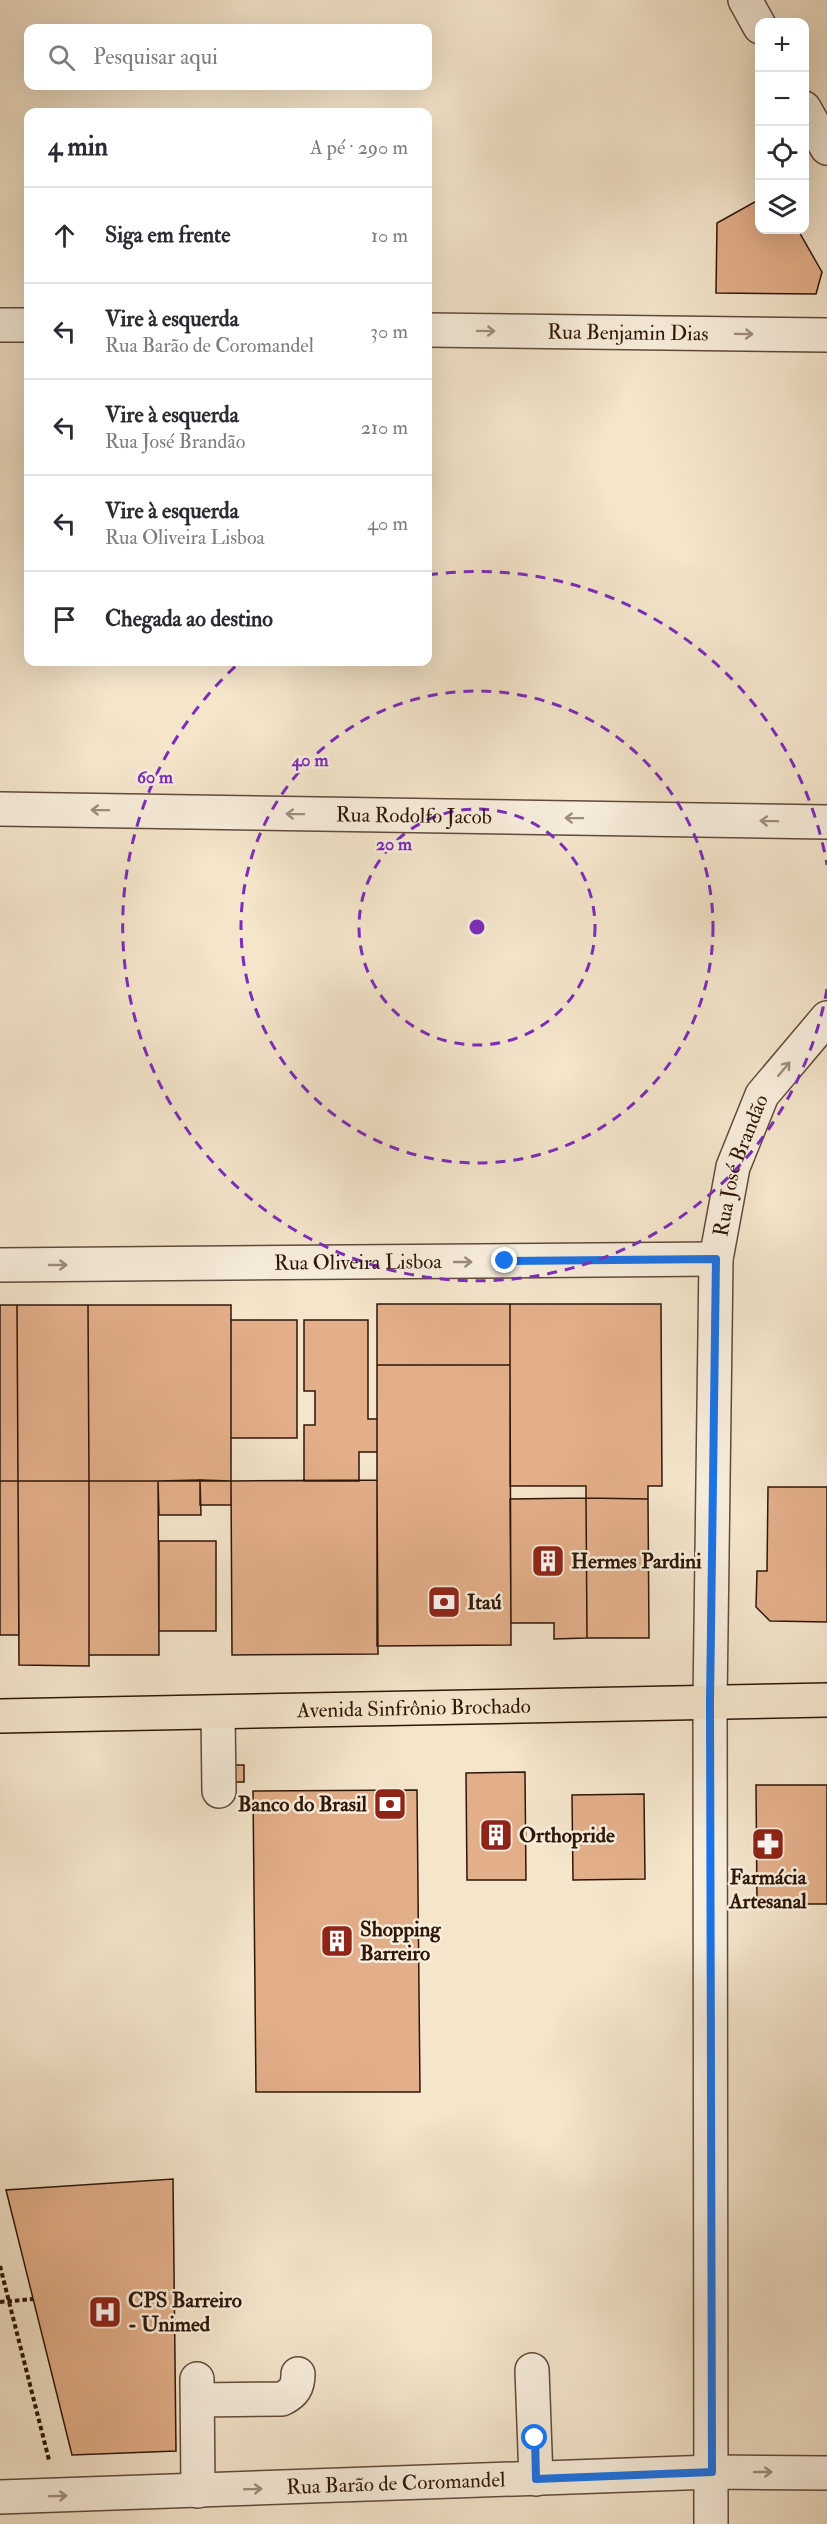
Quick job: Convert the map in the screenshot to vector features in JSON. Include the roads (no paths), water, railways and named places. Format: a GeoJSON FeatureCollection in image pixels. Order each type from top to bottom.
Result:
{"type":"FeatureCollection","features":[{"type":"Feature","properties":{"kind":"main road","name":"Avenida Sinfrônio Brochado"},"geometry":{"type":"LineString","coordinates":[[0,1716],[827,1700]]}},
{"type":"Feature","properties":{"kind":"street"},"geometry":{"type":"LineString","coordinates":[[745,0],[755,19]]}},
{"type":"Feature","properties":{"kind":"street"},"geometry":{"type":"LineString","coordinates":[[809,117],[827,148]]}},
{"type":"Feature","properties":{"kind":"street"},"geometry":{"type":"LineString","coordinates":[[0,325],[24,325]]}},
{"type":"Feature","properties":{"kind":"street","name":"Rua Benjamin Dias"},"geometry":{"type":"LineString","coordinates":[[432,330],[827,334]]}},
{"type":"Feature","properties":{"kind":"street","name":"Rua Rodolfo Jacob"},"geometry":{"type":"LineString","coordinates":[[0,809],[827,822]]}},
{"type":"Feature","properties":{"kind":"street","name":"Rua José Brandão"},"geometry":{"type":"LineString","coordinates":[[711,2524],[710,1702],[716,1259],[733,1167],[762,1095],[827,1017]]}},
{"type":"Feature","properties":{"kind":"street","name":"Rua Oliveira Lisboa"},"geometry":{"type":"LineString","coordinates":[[0,1265],[716,1259]]}},
{"type":"Feature","properties":{"kind":"street"},"geometry":{"type":"LineString","coordinates":[[218,1713],[219,1791]]}},
{"type":"Feature","properties":{"kind":"street"},"geometry":{"type":"LineString","coordinates":[[532,2370],[536,2479]]}},
{"type":"Feature","properties":{"kind":"street"},"geometry":{"type":"LineString","coordinates":[[198,2491],[197,2389],[282,2399],[293,2394],[298,2383],[298,2374]]}},
{"type":"Feature","properties":{"kind":"street","name":"Rua Barão de Coromandel"},"geometry":{"type":"LineString","coordinates":[[0,2498],[712,2472],[827,2473]]}},
{"type":"Feature","properties":{"kind":"place","name":"Hermes Pardini"},"geometry":{"type":"Point","coordinates":[548,1561]}},
{"type":"Feature","properties":{"kind":"place","name":"Itaú"},"geometry":{"type":"Point","coordinates":[444,1602]}},
{"type":"Feature","properties":{"kind":"place","name":"Banco do Brasil"},"geometry":{"type":"Point","coordinates":[390,1804]}},
{"type":"Feature","properties":{"kind":"place","name":"Orthopride"},"geometry":{"type":"Point","coordinates":[496,1835]}},
{"type":"Feature","properties":{"kind":"place","name":"Farmácia Artesanal"},"geometry":{"type":"Point","coordinates":[768,1844]}},
{"type":"Feature","properties":{"kind":"place","name":"Shopping Barreiro"},"geometry":{"type":"Point","coordinates":[337,1941]}},
{"type":"Feature","properties":{"kind":"place","name":"CPS Barreiro - Unimed"},"geometry":{"type":"Point","coordinates":[105,2312]}}]}
